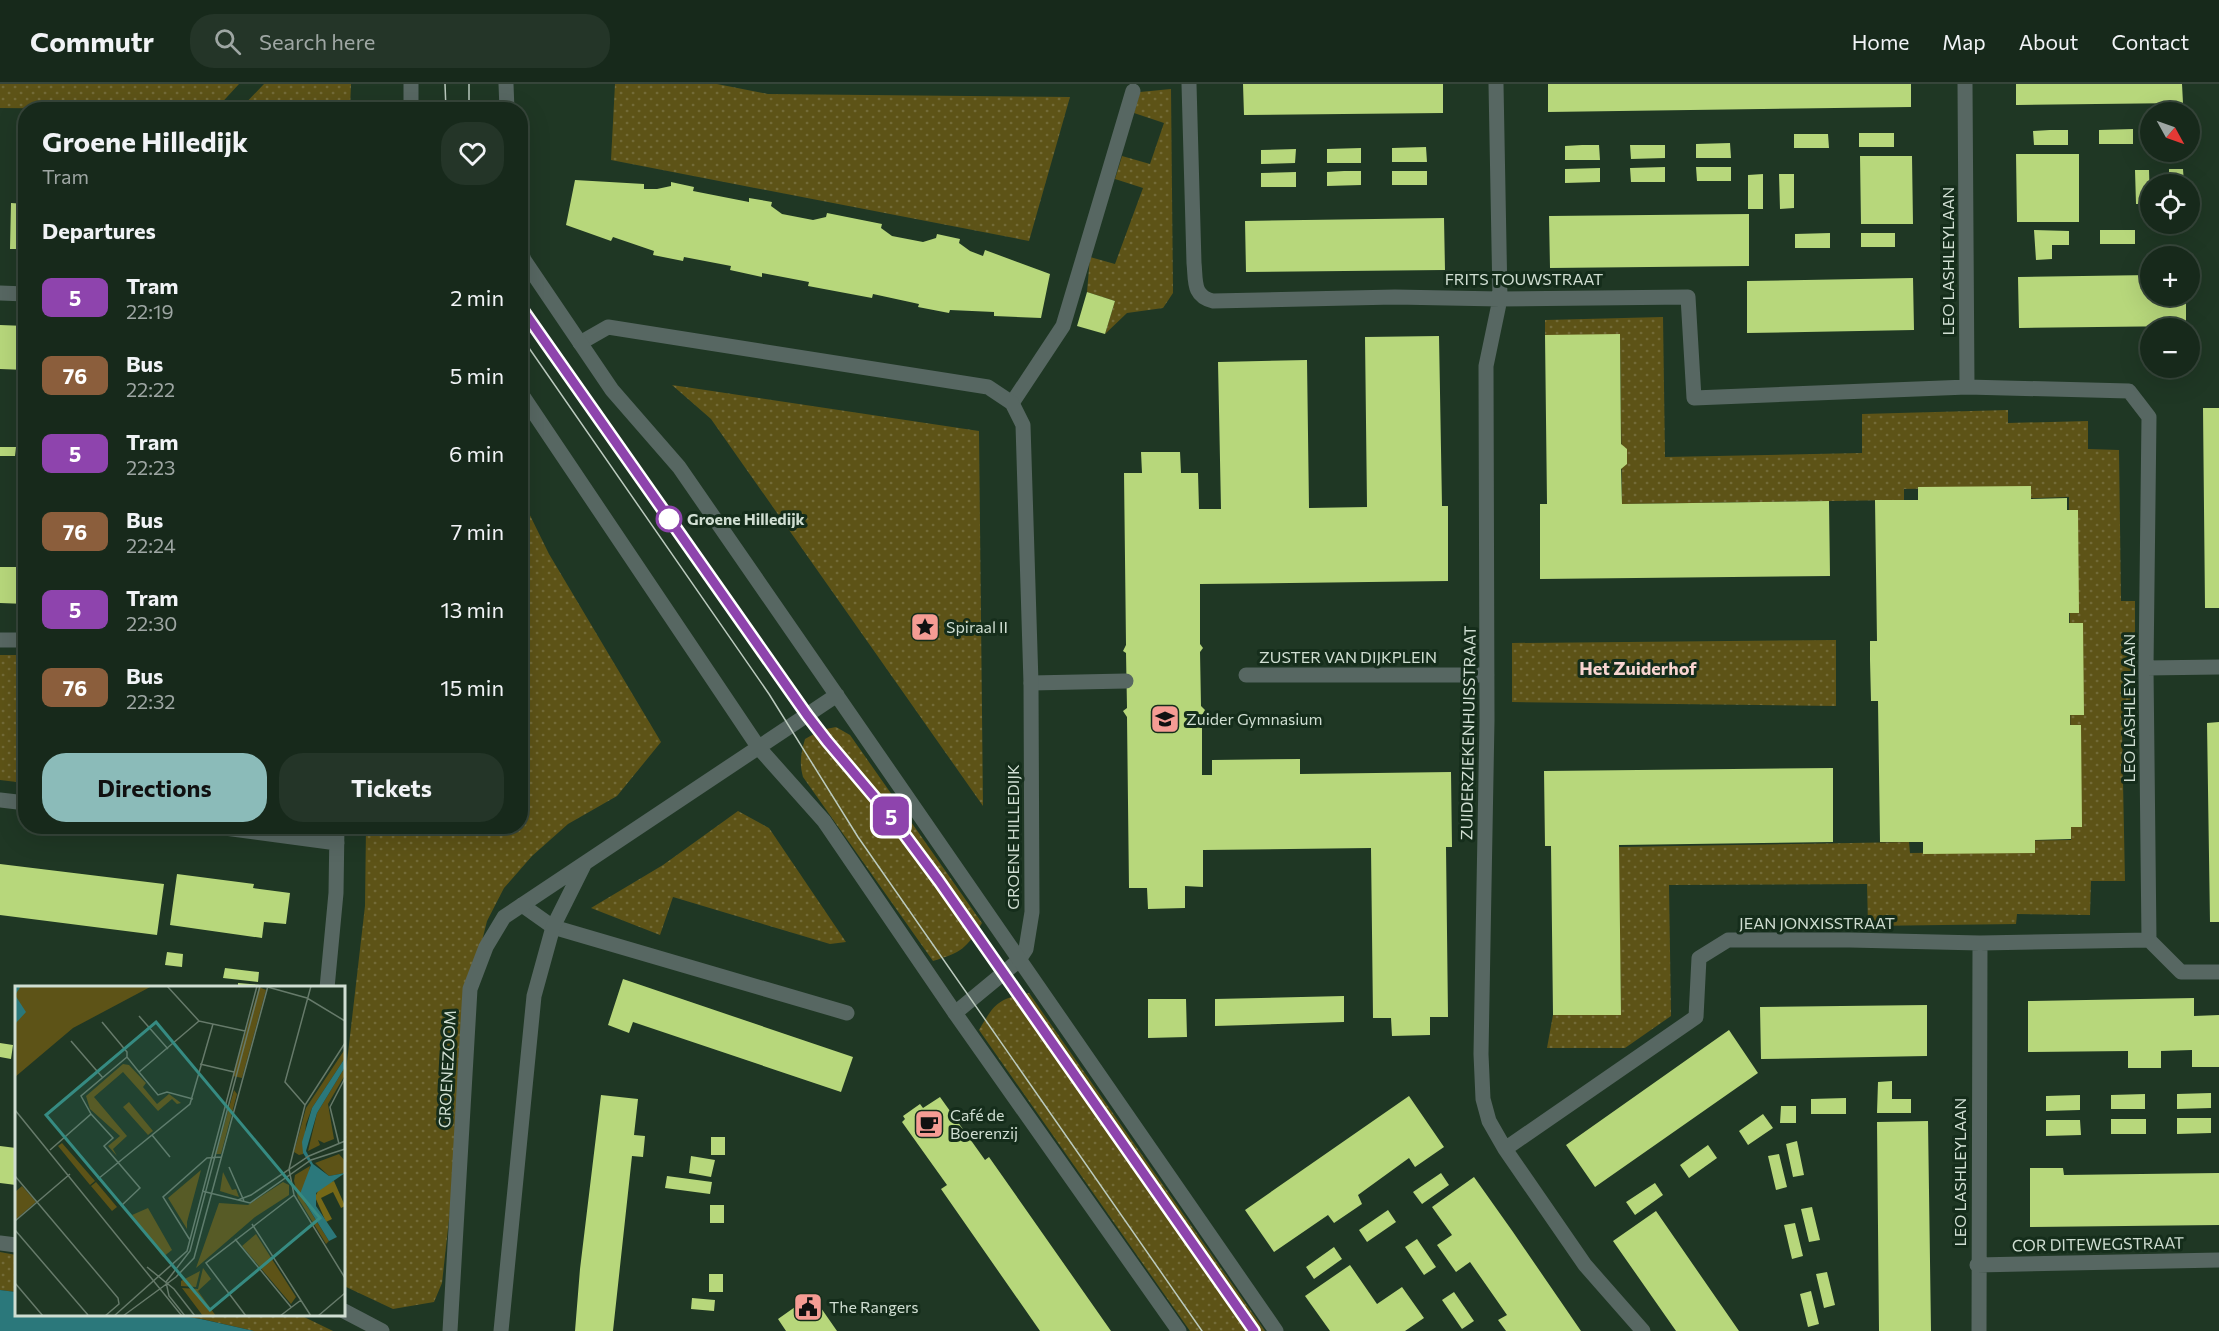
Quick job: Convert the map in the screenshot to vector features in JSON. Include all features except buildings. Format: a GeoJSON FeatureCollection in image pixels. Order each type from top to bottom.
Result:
{"type":"FeatureCollection","features":[{"type":"Feature","properties":{"kind":"street"},"geometry":{"type":"LineString","coordinates":[[411,84],[411,102]]}},
{"type":"Feature","properties":{"kind":"street"},"geometry":{"type":"LineString","coordinates":[[506,84],[507,102]]}},
{"type":"Feature","properties":{"kind":"street","name":"FRITS TOUWSTRAAT"},"geometry":{"type":"LineString","coordinates":[[1189,84],[1194,263],[1197,291],[1203,299],[1213,301],[1395,297],[1500,299],[1688,297],[1694,398],[1967,387]]}},
{"type":"Feature","properties":{"kind":"street","name":"ZUIDERZIEKENHUISSTRAAT"},"geometry":{"type":"LineString","coordinates":[[1496,84],[1500,299],[1486,366],[1487,675],[1481,1054],[1483,1099],[1489,1121],[1505,1149],[1585,1265],[1643,1331]]}},
{"type":"Feature","properties":{"kind":"street","name":"LEO LASHLEYLAAN"},"geometry":{"type":"LineString","coordinates":[[1965,84],[1967,387],[2129,391],[2150,417],[2146,668],[2149,940]]}},
{"type":"Feature","properties":{"kind":"street"},"geometry":{"type":"LineString","coordinates":[[580,343],[608,327],[988,387],[1012,403],[1063,326],[1133,91]]}},
{"type":"Feature","properties":{"kind":"street","name":"GROENE HILLEDIJK"},"geometry":{"type":"LineString","coordinates":[[528,266],[612,390],[679,467],[837,694],[1018,961],[1276,1331]]}},
{"type":"Feature","properties":{"kind":"street"},"geometry":{"type":"LineString","coordinates":[[0,293],[18,294]]}},
{"type":"Feature","properties":{"kind":"street","name":"GROENE HILLEDIJK"},"geometry":{"type":"LineString","coordinates":[[955,1013],[1018,961],[1026,949],[1032,912],[1030,683],[1023,425],[1012,403]]}},
{"type":"Feature","properties":{"kind":"street"},"geometry":{"type":"LineString","coordinates":[[528,404],[759,748],[824,821],[955,1013],[1179,1331]]}},
{"type":"Feature","properties":{"kind":"street"},"geometry":{"type":"LineString","coordinates":[[0,640],[18,640]]}},
{"type":"Feature","properties":{"kind":"street"},"geometry":{"type":"LineString","coordinates":[[2146,668],[2219,667]]}},
{"type":"Feature","properties":{"kind":"street","name":"ZUSTER VAN DIJKPLEIN"},"geometry":{"type":"LineString","coordinates":[[1246,675],[1487,675]]}},
{"type":"Feature","properties":{"kind":"street"},"geometry":{"type":"LineString","coordinates":[[1030,683],[1126,681]]}},
{"type":"Feature","properties":{"kind":"street","name":"GROENEZOOM"},"geometry":{"type":"LineString","coordinates":[[450,1331],[470,989],[486,947],[504,917],[837,694]]}},
{"type":"Feature","properties":{"kind":"street"},"geometry":{"type":"LineString","coordinates":[[0,800],[18,802]]}},
{"type":"Feature","properties":{"kind":"street"},"geometry":{"type":"LineString","coordinates":[[270,834],[337,843]]}},
{"type":"Feature","properties":{"kind":"street"},"geometry":{"type":"LineString","coordinates":[[327,986],[336,893],[337,834]]}},
{"type":"Feature","properties":{"kind":"street","name":"GROENEZOOM"},"geometry":{"type":"LineString","coordinates":[[501,1331],[534,996],[553,927],[587,861]]}},
{"type":"Feature","properties":{"kind":"street"},"geometry":{"type":"LineString","coordinates":[[522,905],[553,927],[847,1013]]}},
{"type":"Feature","properties":{"kind":"street","name":"JEAN JONXISSTRAAT"},"geometry":{"type":"LineString","coordinates":[[1505,1149],[1696,1017],[1700,958],[1728,940],[1850,940],[1980,944]]}},
{"type":"Feature","properties":{"kind":"street"},"geometry":{"type":"LineString","coordinates":[[1980,944],[2149,940],[2181,972],[2219,972]]}},
{"type":"Feature","properties":{"kind":"street","name":"LEO LASHLEYLAAN"},"geometry":{"type":"LineString","coordinates":[[1979,1331],[1977,1265],[1980,944]]}},
{"type":"Feature","properties":{"kind":"street"},"geometry":{"type":"LineString","coordinates":[[0,1243],[15,1245]]}},
{"type":"Feature","properties":{"kind":"street","name":"COR DITEWEGSTRAAT"},"geometry":{"type":"LineString","coordinates":[[1977,1265],[2219,1260]]}},
{"type":"Feature","properties":{"kind":"street"},"geometry":{"type":"LineString","coordinates":[[345,1312],[382,1331]]}},
{"type":"Feature","properties":{"kind":"shaded area"},"geometry":{"type":"Polygon","coordinates":[[[0,84],[239,84],[222,102],[18,102],[18,108],[0,108],[0,84]]]}},
{"type":"Feature","properties":{"kind":"shaded area"},"geometry":{"type":"Polygon","coordinates":[[[264,84],[351,84],[350,102],[247,102],[264,84]]]}},
{"type":"Feature","properties":{"kind":"shaded area"},"geometry":{"type":"Polygon","coordinates":[[[615,84],[717,84],[768,94],[1070,97],[1029,241],[611,160],[615,84]]]}},
{"type":"Feature","properties":{"kind":"shaded area"},"geometry":{"type":"Polygon","coordinates":[[[1171,89],[1173,293],[1163,308],[1127,313],[1105,334],[1115,301],[1087,292],[1090,257],[1115,264],[1143,188],[1115,179],[1122,156],[1150,164],[1164,123],[1134,113],[1140,92],[1171,89]]]}},
{"type":"Feature","properties":{"kind":"shaded area"},"geometry":{"type":"Polygon","coordinates":[[[1663,317],[1665,457],[1862,453],[1862,414],[2008,410],[2008,423],[2088,421],[2088,449],[2119,450],[2121,601],[2135,601],[2135,732],[2122,732],[2125,881],[2091,881],[2090,915],[2017,914],[2016,924],[1868,926],[1867,884],[1669,885],[1671,1016],[1625,1048],[1547,1048],[1553,1015],[1621,1015],[1618,847],[1909,842],[1910,853],[2008,852],[2008,841],[2071,840],[2069,497],[2005,499],[2005,487],[1904,489],[1904,500],[1622,504],[1620,335],[1545,335],[1545,320],[1663,317]]]}},
{"type":"Feature","properties":{"kind":"shaded area"},"geometry":{"type":"Polygon","coordinates":[[[672,385],[979,431],[983,806],[711,419],[672,385]]]}},
{"type":"Feature","properties":{"kind":"shaded area"},"geometry":{"type":"Polygon","coordinates":[[[528,511],[549,554],[661,742],[617,796],[568,824],[532,856],[504,888],[487,921],[478,957],[442,1283],[434,1302],[393,1309],[345,1286],[345,1079],[365,906],[366,834],[528,834],[528,511]]]}},
{"type":"Feature","properties":{"kind":"shaded area"},"geometry":{"type":"Polygon","coordinates":[[[1836,640],[1836,706],[1512,702],[1512,643],[1836,640]]]}},
{"type":"Feature","properties":{"kind":"shaded area"},"geometry":{"type":"Polygon","coordinates":[[[0,655],[18,655],[18,782],[0,780],[0,655]]]}},
{"type":"Feature","properties":{"kind":"shaded area"},"geometry":{"type":"Polygon","coordinates":[[[836,727],[850,735],[982,923],[972,939],[957,952],[933,961],[803,777],[801,758],[805,739],[821,730],[836,727]]]}},
{"type":"Feature","properties":{"kind":"shaded area"},"geometry":{"type":"Polygon","coordinates":[[[738,811],[769,828],[846,942],[830,944],[673,897],[660,935],[591,908],[663,865],[738,811]]]}},
{"type":"Feature","properties":{"kind":"shaded area"},"geometry":{"type":"Polygon","coordinates":[[[1029,993],[1265,1331],[1190,1331],[979,1030],[998,1004],[1029,993]]]}},
{"type":"Feature","properties":{"kind":"shaded area"},"geometry":{"type":"Polygon","coordinates":[[[0,1252],[15,1255],[15,1292],[0,1290],[0,1252]]]}},
{"type":"Feature","properties":{"kind":"shaded area"},"geometry":{"type":"Polygon","coordinates":[[[178,1316],[302,1316],[333,1331],[254,1331],[178,1316]]]}},
{"type":"Feature","properties":{"kind":"water"},"geometry":{"type":"Polygon","coordinates":[[[0,1290],[15,1292],[15,1316],[182,1316],[254,1331],[0,1331],[0,1290]]]}},
{"type":"Feature","properties":{"kind":"tram line"},"geometry":{"type":"LineString","coordinates":[[445,84],[446,102]]}},
{"type":"Feature","properties":{"kind":"tram line"},"geometry":{"type":"LineString","coordinates":[[469,84],[469,102]]}},
{"type":"Feature","properties":{"kind":"tram line"},"geometry":{"type":"LineString","coordinates":[[528,317],[807,715],[893,819],[939,881],[1254,1331]]}},
{"type":"Feature","properties":{"kind":"tram line","name":"5"},"geometry":{"type":"LineString","coordinates":[[528,317],[807,715],[893,819],[1005,973],[1254,1331]]}},
{"type":"Feature","properties":{"kind":"tram line"},"geometry":{"type":"LineString","coordinates":[[528,347],[769,694],[858,837],[1202,1331]]}},
{"type":"Feature","properties":{"kind":"place","name":"Groene Hilledijk"},"geometry":{"type":"Point","coordinates":[669,519]}},
{"type":"Feature","properties":{"kind":"place","name":"Spiraal II"},"geometry":{"type":"Point","coordinates":[925,627]}},
{"type":"Feature","properties":{"kind":"place","name":"Zuider Gymnasium"},"geometry":{"type":"Point","coordinates":[1165,719]}},
{"type":"Feature","properties":{"kind":"place","name":"Café de Boerenzij"},"geometry":{"type":"Point","coordinates":[929,1124]}},
{"type":"Feature","properties":{"kind":"place","name":"The Rangers"},"geometry":{"type":"Point","coordinates":[808,1307]}},
{"type":"Feature","properties":{"kind":"district","name":"Het Zuiderhof"},"geometry":{"type":"Point","coordinates":[1638,669]}}]}
